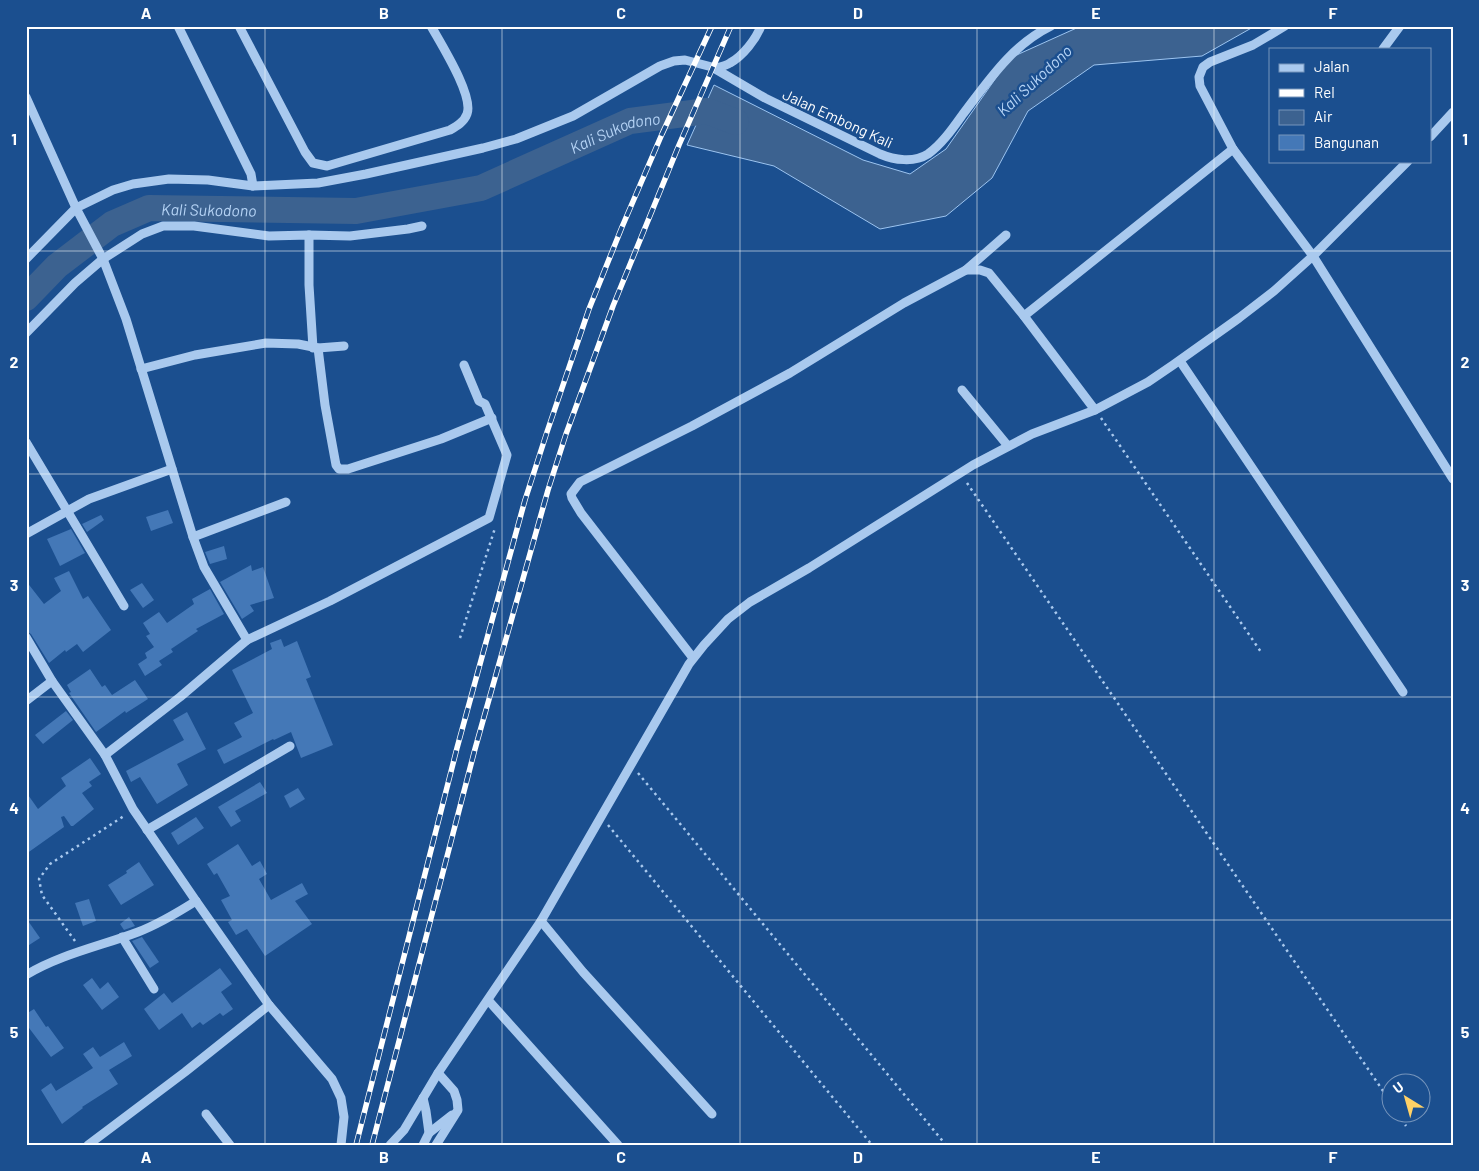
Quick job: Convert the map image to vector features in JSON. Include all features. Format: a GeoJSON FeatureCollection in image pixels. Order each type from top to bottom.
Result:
{"type":"FeatureCollection","features":[{"type":"Feature","properties":{"kind":"street"},"geometry":{"type":"LineString","coordinates":[[178,26],[251,174],[253,186]]}},
{"type":"Feature","properties":{"kind":"street"},"geometry":{"type":"LineString","coordinates":[[239,26],[304,152],[313,162],[326,166],[450,130],[461,123],[468,114],[468,104],[460,78],[431,26]]}},
{"type":"Feature","properties":{"kind":"street"},"geometry":{"type":"LineString","coordinates":[[715,68],[730,64],[740,56],[751,43],[761,26]]}},
{"type":"Feature","properties":{"kind":"street","name":"Jalan Embong Kali"},"geometry":{"type":"LineString","coordinates":[[26,259],[76,208],[102,194],[132,184],[169,179],[208,180],[253,186],[292,185],[341,179],[483,148],[516,139],[573,116],[660,66],[674,61],[685,60],[715,68],[765,98],[892,159],[916,158],[926,155],[938,146],[1006,60],[1022,44],[1051,26]]}},
{"type":"Feature","properties":{"kind":"street"},"geometry":{"type":"LineString","coordinates":[[1285,26],[1253,45],[1210,62],[1203,67],[1199,77],[1200,86],[1233,149],[1313,256],[1453,479]]}},
{"type":"Feature","properties":{"kind":"street"},"geometry":{"type":"LineString","coordinates":[[1384,48],[1400,26]]}},
{"type":"Feature","properties":{"kind":"street"},"geometry":{"type":"LineString","coordinates":[[26,97],[82,221],[102,257],[126,320],[204,567],[247,640]]}},
{"type":"Feature","properties":{"kind":"street"},"geometry":{"type":"LineString","coordinates":[[1432,135],[1453,112]]}},
{"type":"Feature","properties":{"kind":"street"},"geometry":{"type":"LineString","coordinates":[[1024,316],[1233,149]]}},
{"type":"Feature","properties":{"kind":"street"},"geometry":{"type":"LineString","coordinates":[[390,1145],[404,1130],[438,1073],[540,921],[689,664],[728,620],[750,602],[838,550],[960,473],[1032,434],[1095,410],[1148,382],[1180,361],[1274,291],[1313,256],[1407,162]]}},
{"type":"Feature","properties":{"kind":"street"},"geometry":{"type":"LineString","coordinates":[[26,333],[102,257],[142,234],[163,226],[194,226],[269,236],[309,234],[350,236],[422,226]]}},
{"type":"Feature","properties":{"kind":"street"},"geometry":{"type":"LineString","coordinates":[[309,234],[309,285],[315,348],[326,415],[336,465],[339,469],[348,468],[441,439],[492,418]]}},
{"type":"Feature","properties":{"kind":"street"},"geometry":{"type":"LineString","coordinates":[[693,658],[581,514],[571,494],[580,482],[692,426],[790,373],[904,303],[966,270],[1006,235]]}},
{"type":"Feature","properties":{"kind":"street"},"geometry":{"type":"LineString","coordinates":[[966,270],[980,270],[989,273],[1095,410]]}},
{"type":"Feature","properties":{"kind":"street"},"geometry":{"type":"LineString","coordinates":[[141,369],[195,355],[256,344],[298,344],[315,348],[344,346]]}},
{"type":"Feature","properties":{"kind":"street"},"geometry":{"type":"LineString","coordinates":[[1180,361],[1403,692]]}},
{"type":"Feature","properties":{"kind":"street"},"geometry":{"type":"LineString","coordinates":[[104,755],[180,697],[247,640],[330,601],[489,518],[507,455],[492,418],[485,404],[479,401],[464,366]]}},
{"type":"Feature","properties":{"kind":"street"},"geometry":{"type":"LineString","coordinates":[[962,390],[1008,446]]}},
{"type":"Feature","properties":{"kind":"street"},"geometry":{"type":"LineString","coordinates":[[26,442],[124,606]]}},
{"type":"Feature","properties":{"kind":"street"},"geometry":{"type":"LineString","coordinates":[[26,534],[90,499],[172,469]]}},
{"type":"Feature","properties":{"kind":"street"},"geometry":{"type":"LineString","coordinates":[[194,537],[286,502]]}},
{"type":"Feature","properties":{"kind":"street"},"geometry":{"type":"LineString","coordinates":[[26,637],[52,681],[104,755],[133,809],[196,901],[269,1005],[332,1079],[341,1098],[344,1117],[341,1145]]}},
{"type":"Feature","properties":{"kind":"street"},"geometry":{"type":"LineString","coordinates":[[26,700],[52,681]]}},
{"type":"Feature","properties":{"kind":"street"},"geometry":{"type":"LineString","coordinates":[[147,830],[290,746]]}},
{"type":"Feature","properties":{"kind":"street"},"geometry":{"type":"LineString","coordinates":[[26,974],[82,950],[137,932],[169,918],[196,901]]}},
{"type":"Feature","properties":{"kind":"street"},"geometry":{"type":"LineString","coordinates":[[540,921],[583,972],[712,1114]]}},
{"type":"Feature","properties":{"kind":"street"},"geometry":{"type":"LineString","coordinates":[[122,937],[154,989]]}},
{"type":"Feature","properties":{"kind":"street"},"geometry":{"type":"LineString","coordinates":[[488,1000],[618,1145]]}},
{"type":"Feature","properties":{"kind":"street"},"geometry":{"type":"LineString","coordinates":[[88,1145],[185,1072],[269,1005]]}},
{"type":"Feature","properties":{"kind":"street"},"geometry":{"type":"LineString","coordinates":[[436,1145],[458,1110],[454,1091],[438,1073]]}},
{"type":"Feature","properties":{"kind":"street"},"geometry":{"type":"LineString","coordinates":[[423,1098],[429,1133]]}},
{"type":"Feature","properties":{"kind":"street"},"geometry":{"type":"LineString","coordinates":[[423,1145],[429,1133],[458,1110]]}},
{"type":"Feature","properties":{"kind":"street"},"geometry":{"type":"LineString","coordinates":[[206,1114],[230,1145]]}},
{"type":"Feature","properties":{"kind":"path"},"geometry":{"type":"LineString","coordinates":[[1095,410],[1261,652]]}},
{"type":"Feature","properties":{"kind":"path"},"geometry":{"type":"LineString","coordinates":[[960,473],[1382,1089]]}},
{"type":"Feature","properties":{"kind":"path"},"geometry":{"type":"LineString","coordinates":[[460,638],[496,524],[489,518]]}},
{"type":"Feature","properties":{"kind":"path"},"geometry":{"type":"LineString","coordinates":[[631,764],[946,1145]]}},
{"type":"Feature","properties":{"kind":"path"},"geometry":{"type":"LineString","coordinates":[[82,950],[42,895],[39,879],[50,864],[133,809]]}},
{"type":"Feature","properties":{"kind":"path"},"geometry":{"type":"LineString","coordinates":[[600,816],[872,1145]]}},
{"type":"Feature","properties":{"kind":"water"},"geometry":{"type":"Polygon","coordinates":[[[1081,26],[1255,26],[1202,56],[1094,65],[1028,111],[992,178],[946,216],[880,229],[774,166],[687,145],[714,85],[863,160],[910,174],[946,149],[1010,58],[1081,26]]]}},
{"type":"Feature","properties":{"kind":"building"},"geometry":{"type":"Polygon","coordinates":[[[168,510],[173,523],[151,531],[146,517],[168,510]]]}},
{"type":"Feature","properties":{"kind":"building"},"geometry":{"type":"Polygon","coordinates":[[[101,515],[104,520],[87,532],[82,524],[101,515]]]}},
{"type":"Feature","properties":{"kind":"building"},"geometry":{"type":"Polygon","coordinates":[[[71,529],[85,553],[60,566],[47,539],[71,529]]]}},
{"type":"Feature","properties":{"kind":"building"},"geometry":{"type":"Polygon","coordinates":[[[224,546],[227,559],[210,564],[205,552],[224,546]]]}},
{"type":"Feature","properties":{"kind":"building"},"geometry":{"type":"Polygon","coordinates":[[[251,565],[252,571],[263,567],[274,598],[250,605],[254,611],[242,619],[220,582],[251,565]]]}},
{"type":"Feature","properties":{"kind":"building"},"geometry":{"type":"Polygon","coordinates":[[[69,571],[83,599],[88,596],[111,630],[83,652],[77,644],[66,652],[65,650],[49,663],[31,634],[26,631],[26,581],[44,604],[61,591],[54,578],[69,571]]]}},
{"type":"Feature","properties":{"kind":"building"},"geometry":{"type":"Polygon","coordinates":[[[142,583],[154,600],[143,608],[130,590],[142,583]]]}},
{"type":"Feature","properties":{"kind":"building"},"geometry":{"type":"Polygon","coordinates":[[[210,589],[224,614],[196,629],[198,631],[171,649],[173,652],[159,661],[162,665],[145,676],[138,664],[147,658],[145,653],[154,647],[146,636],[150,634],[143,623],[159,612],[167,623],[194,604],[192,599],[210,589]]]}},
{"type":"Feature","properties":{"kind":"building"},"geometry":{"type":"Polygon","coordinates":[[[281,639],[284,647],[297,641],[311,677],[306,679],[333,745],[301,758],[291,732],[224,764],[217,750],[242,737],[234,723],[253,713],[232,670],[272,649],[270,643],[281,639]]]}},
{"type":"Feature","properties":{"kind":"building"},"geometry":{"type":"Polygon","coordinates":[[[90,669],[102,687],[105,685],[112,695],[135,680],[148,699],[126,713],[125,711],[96,732],[69,693],[71,692],[67,685],[90,669]]]}},
{"type":"Feature","properties":{"kind":"building"},"geometry":{"type":"Polygon","coordinates":[[[66,711],[73,720],[43,744],[35,735],[66,711]]]}},
{"type":"Feature","properties":{"kind":"building"},"geometry":{"type":"Polygon","coordinates":[[[187,712],[206,749],[177,764],[188,785],[157,804],[140,777],[131,782],[126,771],[184,740],[173,720],[187,712]]]}},
{"type":"Feature","properties":{"kind":"building"},"geometry":{"type":"Polygon","coordinates":[[[90,758],[101,774],[89,782],[92,786],[82,793],[94,809],[73,826],[64,816],[61,817],[64,827],[26,854],[26,792],[38,809],[66,786],[61,778],[90,758]]]}},
{"type":"Feature","properties":{"kind":"building"},"geometry":{"type":"Polygon","coordinates":[[[260,782],[267,793],[235,811],[241,821],[231,827],[218,807],[260,782]]]}},
{"type":"Feature","properties":{"kind":"building"},"geometry":{"type":"Polygon","coordinates":[[[298,788],[305,799],[290,808],[284,796],[298,788]]]}},
{"type":"Feature","properties":{"kind":"building"},"geometry":{"type":"Polygon","coordinates":[[[196,817],[204,828],[178,845],[171,833],[196,817]]]}},
{"type":"Feature","properties":{"kind":"building"},"geometry":{"type":"Polygon","coordinates":[[[238,844],[252,866],[260,861],[267,874],[259,879],[271,900],[302,883],[308,894],[295,901],[312,924],[265,956],[247,929],[236,935],[228,922],[232,920],[221,900],[230,896],[217,873],[214,875],[207,864],[238,844]]]}},
{"type":"Feature","properties":{"kind":"building"},"geometry":{"type":"Polygon","coordinates":[[[139,862],[154,885],[121,905],[108,885],[127,873],[126,871],[139,862]]]}},
{"type":"Feature","properties":{"kind":"building"},"geometry":{"type":"Polygon","coordinates":[[[89,899],[96,921],[83,926],[75,903],[89,899]]]}},
{"type":"Feature","properties":{"kind":"building"},"geometry":{"type":"Polygon","coordinates":[[[129,917],[135,926],[124,930],[120,924],[129,917]]]}},
{"type":"Feature","properties":{"kind":"building"},"geometry":{"type":"Polygon","coordinates":[[[26,918],[40,938],[26,947],[26,918]]]}},
{"type":"Feature","properties":{"kind":"building"},"geometry":{"type":"Polygon","coordinates":[[[142,937],[159,962],[150,968],[132,941],[142,937]]]}},
{"type":"Feature","properties":{"kind":"building"},"geometry":{"type":"Polygon","coordinates":[[[220,968],[232,984],[221,992],[233,1009],[223,1016],[220,1013],[203,1025],[200,1022],[192,1028],[182,1013],[159,1030],[144,1009],[164,993],[172,1003],[220,968]]]}},
{"type":"Feature","properties":{"kind":"building"},"geometry":{"type":"Polygon","coordinates":[[[92,978],[100,989],[108,982],[119,997],[102,1010],[83,985],[92,978]]]}},
{"type":"Feature","properties":{"kind":"building"},"geometry":{"type":"Polygon","coordinates":[[[34,1009],[64,1048],[51,1057],[26,1024],[26,1014],[34,1009]]]}},
{"type":"Feature","properties":{"kind":"building"},"geometry":{"type":"Polygon","coordinates":[[[124,1042],[132,1056],[109,1070],[118,1084],[82,1107],[62,1124],[41,1090],[51,1083],[56,1091],[93,1068],[83,1054],[93,1047],[100,1057],[124,1042]]]}},
{"type":"Feature","properties":{"kind":"waterway","name":"Kali Sukodono"},"geometry":{"type":"LineString","coordinates":[[26,298],[57,266],[112,224],[149,208],[356,211],[481,188],[630,121],[707,111],[736,122]]}},
{"type":"Feature","properties":{"kind":"railway"},"geometry":{"type":"LineString","coordinates":[[356,1145],[457,748],[525,500],[589,309],[662,134],[712,26]]}},
{"type":"Feature","properties":{"kind":"railway"},"geometry":{"type":"LineString","coordinates":[[372,1145],[475,749],[548,490],[566,434],[613,306],[679,145],[731,26]]}}]}
